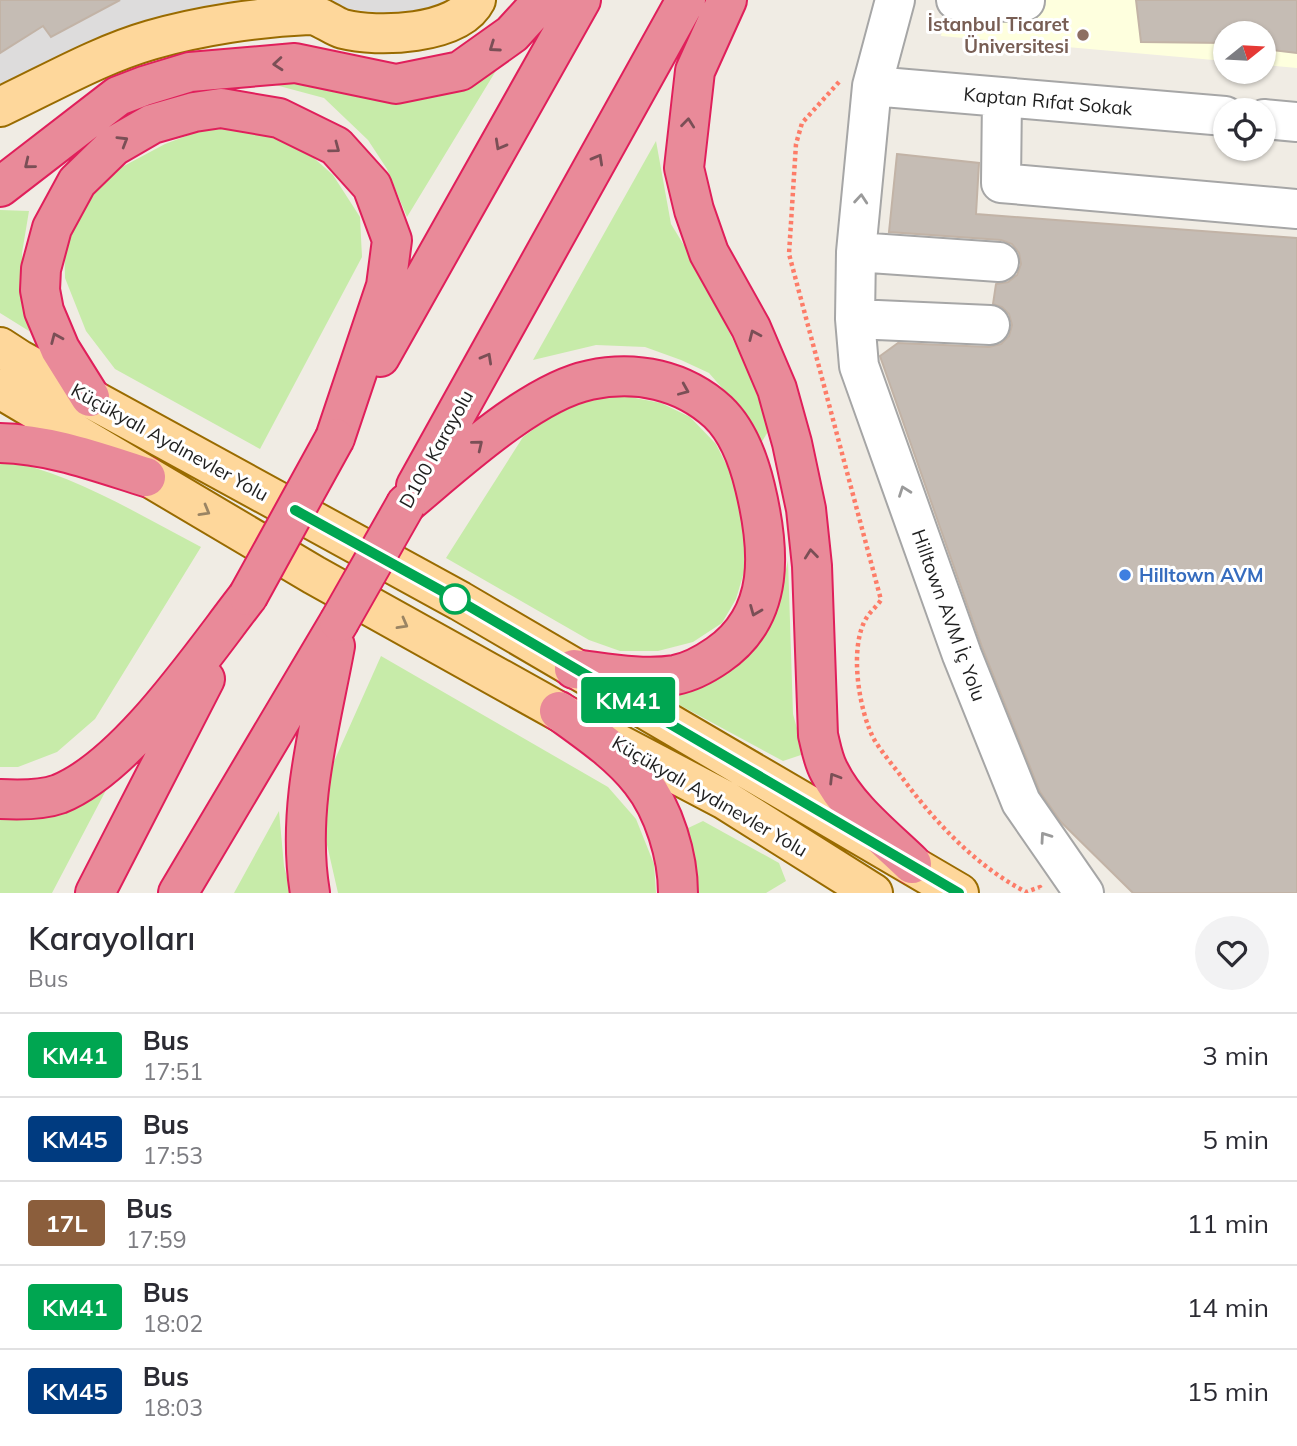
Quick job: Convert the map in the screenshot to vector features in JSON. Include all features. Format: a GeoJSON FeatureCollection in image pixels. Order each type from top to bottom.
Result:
{"type":"FeatureCollection","features":[{"type":"Feature","properties":{"kind":"highway"},"geometry":{"type":"LineString","coordinates":[[0,187],[118,96],[144,86],[190,72],[295,63],[396,84],[460,71],[512,34],[543,0]]}},
{"type":"Feature","properties":{"kind":"highway"},"geometry":{"type":"LineString","coordinates":[[95,893],[248,596],[582,0]]}},
{"type":"Feature","properties":{"kind":"highway","name":"D100 Karayolu"},"geometry":{"type":"LineString","coordinates":[[178,893],[339,622],[686,0]]}},
{"type":"Feature","properties":{"kind":"highway"},"geometry":{"type":"LineString","coordinates":[[727,0],[695,71],[684,168],[694,210],[709,253],[751,328],[777,389],[792,443],[806,509],[812,566],[818,735],[822,755],[829,772],[851,804],[912,864]]}},
{"type":"Feature","properties":{"kind":"highway"},"geometry":{"type":"LineString","coordinates":[[90,397],[60,349],[44,311],[40,290],[41,269],[52,228],[77,181],[114,146],[152,124],[194,112],[221,108],[279,118],[336,146],[372,186],[392,240],[386,286],[335,438]]}},
{"type":"Feature","properties":{"kind":"highway"},"geometry":{"type":"LineString","coordinates":[[406,503],[498,429],[548,397],[588,380],[627,375],[657,379],[697,395],[720,414],[735,435],[751,470],[766,546],[764,588],[753,619],[732,646],[703,666],[675,674],[639,676],[574,669]]}},
{"type":"Feature","properties":{"kind":"highway"},"geometry":{"type":"LineString","coordinates":[[0,443],[26,444],[65,453],[146,477]]}},
{"type":"Feature","properties":{"kind":"highway"},"geometry":{"type":"LineString","coordinates":[[0,799],[17,800],[57,794],[83,780],[110,760],[169,699],[248,596]]}},
{"type":"Feature","properties":{"kind":"highway"},"geometry":{"type":"LineString","coordinates":[[310,893],[306,841],[309,787],[339,622]]}},
{"type":"Feature","properties":{"kind":"highway"},"geometry":{"type":"LineString","coordinates":[[559,711],[609,748],[642,782],[659,811],[671,845],[678,893]]}},
{"type":"Feature","properties":{"kind":"main road"},"geometry":{"type":"LineString","coordinates":[[0,107],[151,40],[306,8],[343,29],[418,32],[444,26],[472,8],[476,0]]}},
{"type":"Feature","properties":{"kind":"main road","name":"Küçükyalı Aydınevler Yolu"},"geometry":{"type":"LineString","coordinates":[[0,347],[460,601],[959,893]]}},
{"type":"Feature","properties":{"kind":"main road","name":"Küçükyalı Aydınevler Yolu"},"geometry":{"type":"LineString","coordinates":[[0,389],[314,575],[725,800],[873,893]]}},
{"type":"Feature","properties":{"kind":"street","name":"Hilltown AVM İç Yolu"},"geometry":{"type":"LineString","coordinates":[[895,0],[872,86],[856,251],[855,319],[859,366],[962,655],[1021,802],[1084,893]]}},
{"type":"Feature","properties":{"kind":"street"},"geometry":{"type":"LineString","coordinates":[[956,0],[965,3],[1025,1]]}},
{"type":"Feature","properties":{"kind":"street","name":"Kaptan Rıfat Sokak"},"geometry":{"type":"LineString","coordinates":[[872,86],[1213,115]]}},
{"type":"Feature","properties":{"kind":"street"},"geometry":{"type":"LineString","coordinates":[[1002,97],[1001,183],[1297,209]]}},
{"type":"Feature","properties":{"kind":"street"},"geometry":{"type":"LineString","coordinates":[[1276,120],[1297,122]]}},
{"type":"Feature","properties":{"kind":"street"},"geometry":{"type":"LineString","coordinates":[[856,251],[999,262]]}},
{"type":"Feature","properties":{"kind":"street"},"geometry":{"type":"LineString","coordinates":[[855,319],[990,325]]}},
{"type":"Feature","properties":{"kind":"shaded area"},"geometry":{"type":"Polygon","coordinates":[[[0,0],[259,0],[110,32],[0,90],[0,0]]]}},
{"type":"Feature","properties":{"kind":"shaded area"},"geometry":{"type":"Polygon","coordinates":[[[266,0],[453,0],[402,15],[266,0]]]}},
{"type":"Feature","properties":{"kind":"shaded area","name":"İstanbul Ticaret Üniversitesi"},"geometry":{"type":"Polygon","coordinates":[[[948,0],[1297,0],[1297,68],[1276,66],[1276,21],[1213,21],[1213,60],[941,36],[948,0]]]}},
{"type":"Feature","properties":{"kind":"green space"},"geometry":{"type":"Polygon","coordinates":[[[497,69],[407,217],[387,169],[368,140],[324,98],[253,79],[327,81],[394,95],[439,96],[463,89],[497,69]]]}},
{"type":"Feature","properties":{"kind":"green space"},"geometry":{"type":"Polygon","coordinates":[[[248,128],[297,143],[333,175],[360,217],[362,257],[260,449],[115,369],[86,331],[65,278],[64,232],[81,206],[122,167],[165,144],[202,130],[248,128]]]}},
{"type":"Feature","properties":{"kind":"green space"},"geometry":{"type":"Polygon","coordinates":[[[656,141],[671,224],[696,265],[760,397],[769,430],[761,443],[736,404],[709,373],[681,360],[645,347],[596,345],[533,360],[656,141]]]}},
{"type":"Feature","properties":{"kind":"green space"},"geometry":{"type":"Polygon","coordinates":[[[0,210],[29,211],[22,253],[29,331],[0,313],[0,210]]]}},
{"type":"Feature","properties":{"kind":"green space"},"geometry":{"type":"Polygon","coordinates":[[[625,396],[661,403],[690,417],[716,444],[732,476],[746,527],[744,572],[736,599],[722,623],[693,642],[658,651],[620,651],[589,640],[446,558],[523,437],[552,416],[584,400],[625,396]]]}},
{"type":"Feature","properties":{"kind":"green space"},"geometry":{"type":"Polygon","coordinates":[[[0,459],[27,465],[78,484],[201,547],[95,719],[57,752],[18,767],[0,767],[0,459]]]}},
{"type":"Feature","properties":{"kind":"green space"},"geometry":{"type":"Polygon","coordinates":[[[788,560],[793,714],[804,754],[783,761],[663,696],[718,671],[766,622],[783,583],[788,560]]]}},
{"type":"Feature","properties":{"kind":"green space"},"geometry":{"type":"Polygon","coordinates":[[[381,656],[608,787],[636,819],[654,864],[656,893],[338,893],[325,836],[328,775],[381,656]]]}},
{"type":"Feature","properties":{"kind":"green space"},"geometry":{"type":"Polygon","coordinates":[[[114,775],[52,893],[0,893],[0,809],[114,775]]]}},
{"type":"Feature","properties":{"kind":"green space"},"geometry":{"type":"Polygon","coordinates":[[[279,811],[284,866],[291,893],[234,893],[279,811]]]}},
{"type":"Feature","properties":{"kind":"green space"},"geometry":{"type":"Polygon","coordinates":[[[703,821],[779,863],[786,881],[766,893],[693,893],[686,829],[703,821]]]}},
{"type":"Feature","properties":{"kind":"building"},"geometry":{"type":"Polygon","coordinates":[[[0,0],[120,0],[51,37],[43,26],[0,53],[0,0]]]}},
{"type":"Feature","properties":{"kind":"building"},"geometry":{"type":"Polygon","coordinates":[[[1136,0],[1297,0],[1297,53],[1276,50],[1276,21],[1213,21],[1213,43],[1141,42],[1136,0]]]}},
{"type":"Feature","properties":{"kind":"building","name":"Hilltown AVM"},"geometry":{"type":"Polygon","coordinates":[[[897,154],[979,163],[976,214],[1297,238],[1297,893],[1133,893],[1061,822],[1040,792],[982,647],[880,356],[898,343],[989,347],[1001,344],[1009,336],[1012,325],[1009,314],[1002,307],[993,304],[996,284],[1008,282],[1017,275],[1021,264],[1019,253],[1012,244],[1001,240],[889,232],[897,154]]]}},
{"type":"Feature","properties":{"kind":"bus line","name":"KM41"},"geometry":{"type":"LineString","coordinates":[[295,510],[460,601],[959,893]]}},
{"type":"Feature","properties":{"kind":"place","name":"İstanbul Ticaret Üniversitesi"},"geometry":{"type":"Point","coordinates":[1083,35]}},
{"type":"Feature","properties":{"kind":"place","name":"Hilltown AVM"},"geometry":{"type":"Point","coordinates":[1125,575]}}]}
